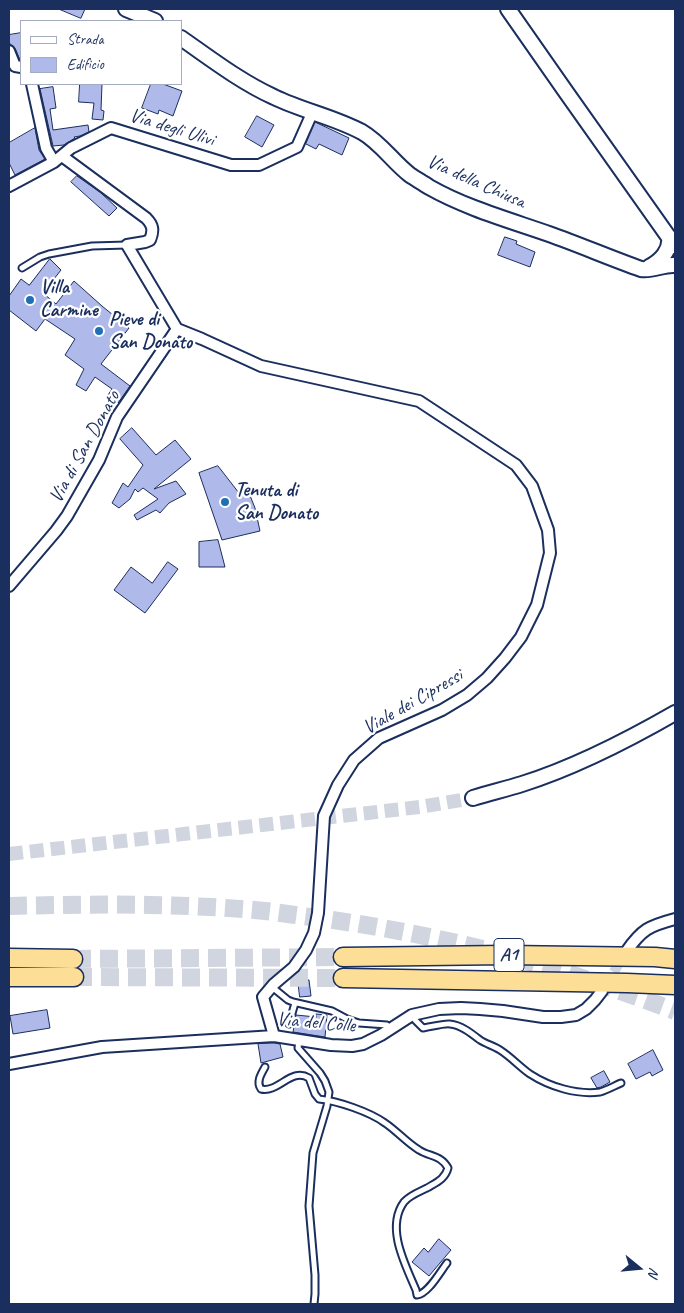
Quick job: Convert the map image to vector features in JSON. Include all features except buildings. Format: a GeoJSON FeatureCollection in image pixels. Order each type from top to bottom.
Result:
{"type":"FeatureCollection","features":[{"type":"Feature","properties":{"kind":"highway","name":"A1"},"geometry":{"type":"LineString","coordinates":[[343,957],[525,955],[675,959]]}},
{"type":"Feature","properties":{"kind":"highway"},"geometry":{"type":"LineString","coordinates":[[9,958],[73,959]]}},
{"type":"Feature","properties":{"kind":"highway"},"geometry":{"type":"LineString","coordinates":[[9,977],[74,977]]}},
{"type":"Feature","properties":{"kind":"highway","name":"A1"},"geometry":{"type":"LineString","coordinates":[[343,978],[627,983],[675,986]]}},
{"type":"Feature","properties":{"kind":"street"},"geometry":{"type":"LineString","coordinates":[[126,9],[153,20]]}},
{"type":"Feature","properties":{"kind":"street"},"geometry":{"type":"LineString","coordinates":[[508,9],[672,241],[667,251],[659,260],[647,268],[636,267]]}},
{"type":"Feature","properties":{"kind":"street","name":"Via della Chiusa"},"geometry":{"type":"LineString","coordinates":[[182,39],[257,88],[289,104],[340,122],[364,133],[410,174],[430,188],[478,209],[579,244],[636,267],[646,270],[675,265]]}},
{"type":"Feature","properties":{"kind":"street"},"geometry":{"type":"LineString","coordinates":[[9,51],[14,66],[20,67]]}},
{"type":"Feature","properties":{"kind":"street"},"geometry":{"type":"LineString","coordinates":[[32,85],[46,148],[58,159],[151,223],[153,228],[150,240],[126,245],[177,329]]}},
{"type":"Feature","properties":{"kind":"street","name":"Via degli Ulivi"},"geometry":{"type":"LineString","coordinates":[[9,186],[58,159],[71,148],[111,128],[231,165],[259,165],[297,146],[313,112]]}},
{"type":"Feature","properties":{"kind":"street","name":"Via di San Donato"},"geometry":{"type":"LineString","coordinates":[[9,586],[67,516],[99,460],[117,417],[177,329]]}},
{"type":"Feature","properties":{"kind":"street","name":"Viale dei Cipressi"},"geometry":{"type":"LineString","coordinates":[[177,329],[261,366],[419,401],[516,465],[532,486],[548,530],[550,553],[537,605],[521,637],[505,658],[487,678],[467,695],[442,710],[379,738],[354,760],[338,785],[324,816],[318,913],[314,933],[306,950],[294,966],[272,986]]}},
{"type":"Feature","properties":{"kind":"street"},"geometry":{"type":"LineString","coordinates":[[473,798],[522,784],[557,771],[623,741],[675,713]]}},
{"type":"Feature","properties":{"kind":"street"},"geometry":{"type":"LineString","coordinates":[[626,952],[644,930],[675,919]]}},
{"type":"Feature","properties":{"kind":"street"},"geometry":{"type":"LineString","coordinates":[[272,986],[263,996],[274,1036]]}},
{"type":"Feature","properties":{"kind":"street","name":"Via del Colle"},"geometry":{"type":"LineString","coordinates":[[9,1064],[102,1047],[274,1036],[331,1045],[352,1046],[363,1044],[390,1030],[412,1015],[439,1009],[461,1008],[503,1011],[543,1017],[576,1015],[586,1009],[602,991]]}},
{"type":"Feature","properties":{"kind":"lane"},"geometry":{"type":"LineString","coordinates":[[22,268],[48,254],[92,246],[126,245]]}},
{"type":"Feature","properties":{"kind":"lane"},"geometry":{"type":"LineString","coordinates":[[272,986],[288,1000],[295,1003],[332,1011],[359,1023],[387,1024],[390,1030]]}},
{"type":"Feature","properties":{"kind":"lane"},"geometry":{"type":"LineString","coordinates":[[289,1024],[295,1003]]}},
{"type":"Feature","properties":{"kind":"lane"},"geometry":{"type":"LineString","coordinates":[[412,1015],[423,1028],[448,1024],[462,1028],[501,1051],[530,1074],[568,1090],[600,1092],[621,1083]]}},
{"type":"Feature","properties":{"kind":"lane"},"geometry":{"type":"LineString","coordinates":[[299,1040],[298,1048],[325,1080],[329,1092],[313,1153],[309,1206],[315,1275],[314,1304]]}},
{"type":"Feature","properties":{"kind":"lane"},"geometry":{"type":"LineString","coordinates":[[265,1067],[258,1084],[261,1089],[267,1090],[272,1088],[293,1076],[305,1076],[312,1082],[316,1097],[319,1099],[328,1100],[374,1116],[419,1150],[444,1161],[448,1168],[447,1174],[441,1180],[410,1197],[404,1203],[398,1217],[396,1231],[400,1251],[417,1295],[427,1290],[447,1263]]}},
{"type":"Feature","properties":{"kind":"tunnel"},"geometry":{"type":"LineString","coordinates":[[9,854],[420,807],[473,798]]}},
{"type":"Feature","properties":{"kind":"tunnel"},"geometry":{"type":"LineString","coordinates":[[9,906],[169,905],[233,908],[344,922],[420,935],[521,959],[675,1011]]}},
{"type":"Feature","properties":{"kind":"tunnel"},"geometry":{"type":"LineString","coordinates":[[606,985],[624,955]]}},
{"type":"Feature","properties":{"kind":"tunnel"},"geometry":{"type":"LineString","coordinates":[[73,959],[343,957]]}},
{"type":"Feature","properties":{"kind":"tunnel"},"geometry":{"type":"LineString","coordinates":[[74,977],[343,978]]}},
{"type":"Feature","properties":{"kind":"place","name":"Villa Carmine"},"geometry":{"type":"Point","coordinates":[30,300]}},
{"type":"Feature","properties":{"kind":"place","name":"Pieve di San Donato"},"geometry":{"type":"Point","coordinates":[99,331]}},
{"type":"Feature","properties":{"kind":"place","name":"Tenuta di San Donato"},"geometry":{"type":"Point","coordinates":[225,502]}}]}
